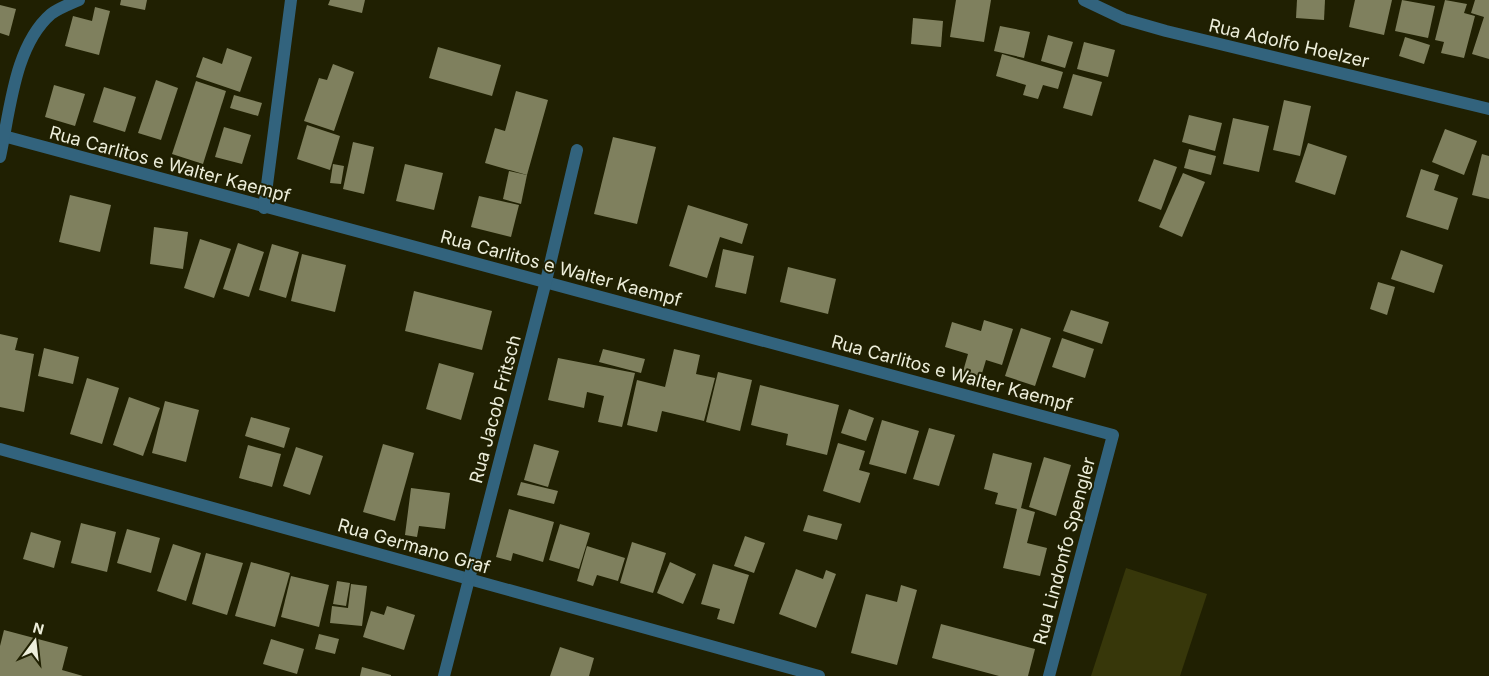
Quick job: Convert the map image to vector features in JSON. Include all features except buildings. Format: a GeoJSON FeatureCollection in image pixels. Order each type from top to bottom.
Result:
{"type":"FeatureCollection","features":[{"type":"Feature","properties":{"kind":"street"},"geometry":{"type":"LineString","coordinates":[[0,157],[2,136],[20,67],[32,35],[52,14],[79,0]]}},
{"type":"Feature","properties":{"kind":"street"},"geometry":{"type":"LineString","coordinates":[[264,208],[291,0]]}},
{"type":"Feature","properties":{"kind":"street","name":"Rua Adolfo Hoelzer"},"geometry":{"type":"LineString","coordinates":[[1084,0],[1124,19],[1166,32],[1489,108]]}},
{"type":"Feature","properties":{"kind":"street","name":"Rua Carlitos e Walter Kaempf"},"geometry":{"type":"LineString","coordinates":[[2,136],[1113,435]]}},
{"type":"Feature","properties":{"kind":"street","name":"Rua Jacob Fritsch"},"geometry":{"type":"LineString","coordinates":[[444,676],[546,281],[577,150]]}},
{"type":"Feature","properties":{"kind":"street","name":"Rua Lindonfo Spengler"},"geometry":{"type":"LineString","coordinates":[[1049,676],[1113,435]]}},
{"type":"Feature","properties":{"kind":"street","name":"Rua Germano Graf"},"geometry":{"type":"LineString","coordinates":[[0,449],[819,676]]}},
{"type":"Feature","properties":{"kind":"shaded area"},"geometry":{"type":"Polygon","coordinates":[[[1126,568],[1207,594],[1180,676],[1091,676],[1126,568]]]}}]}
